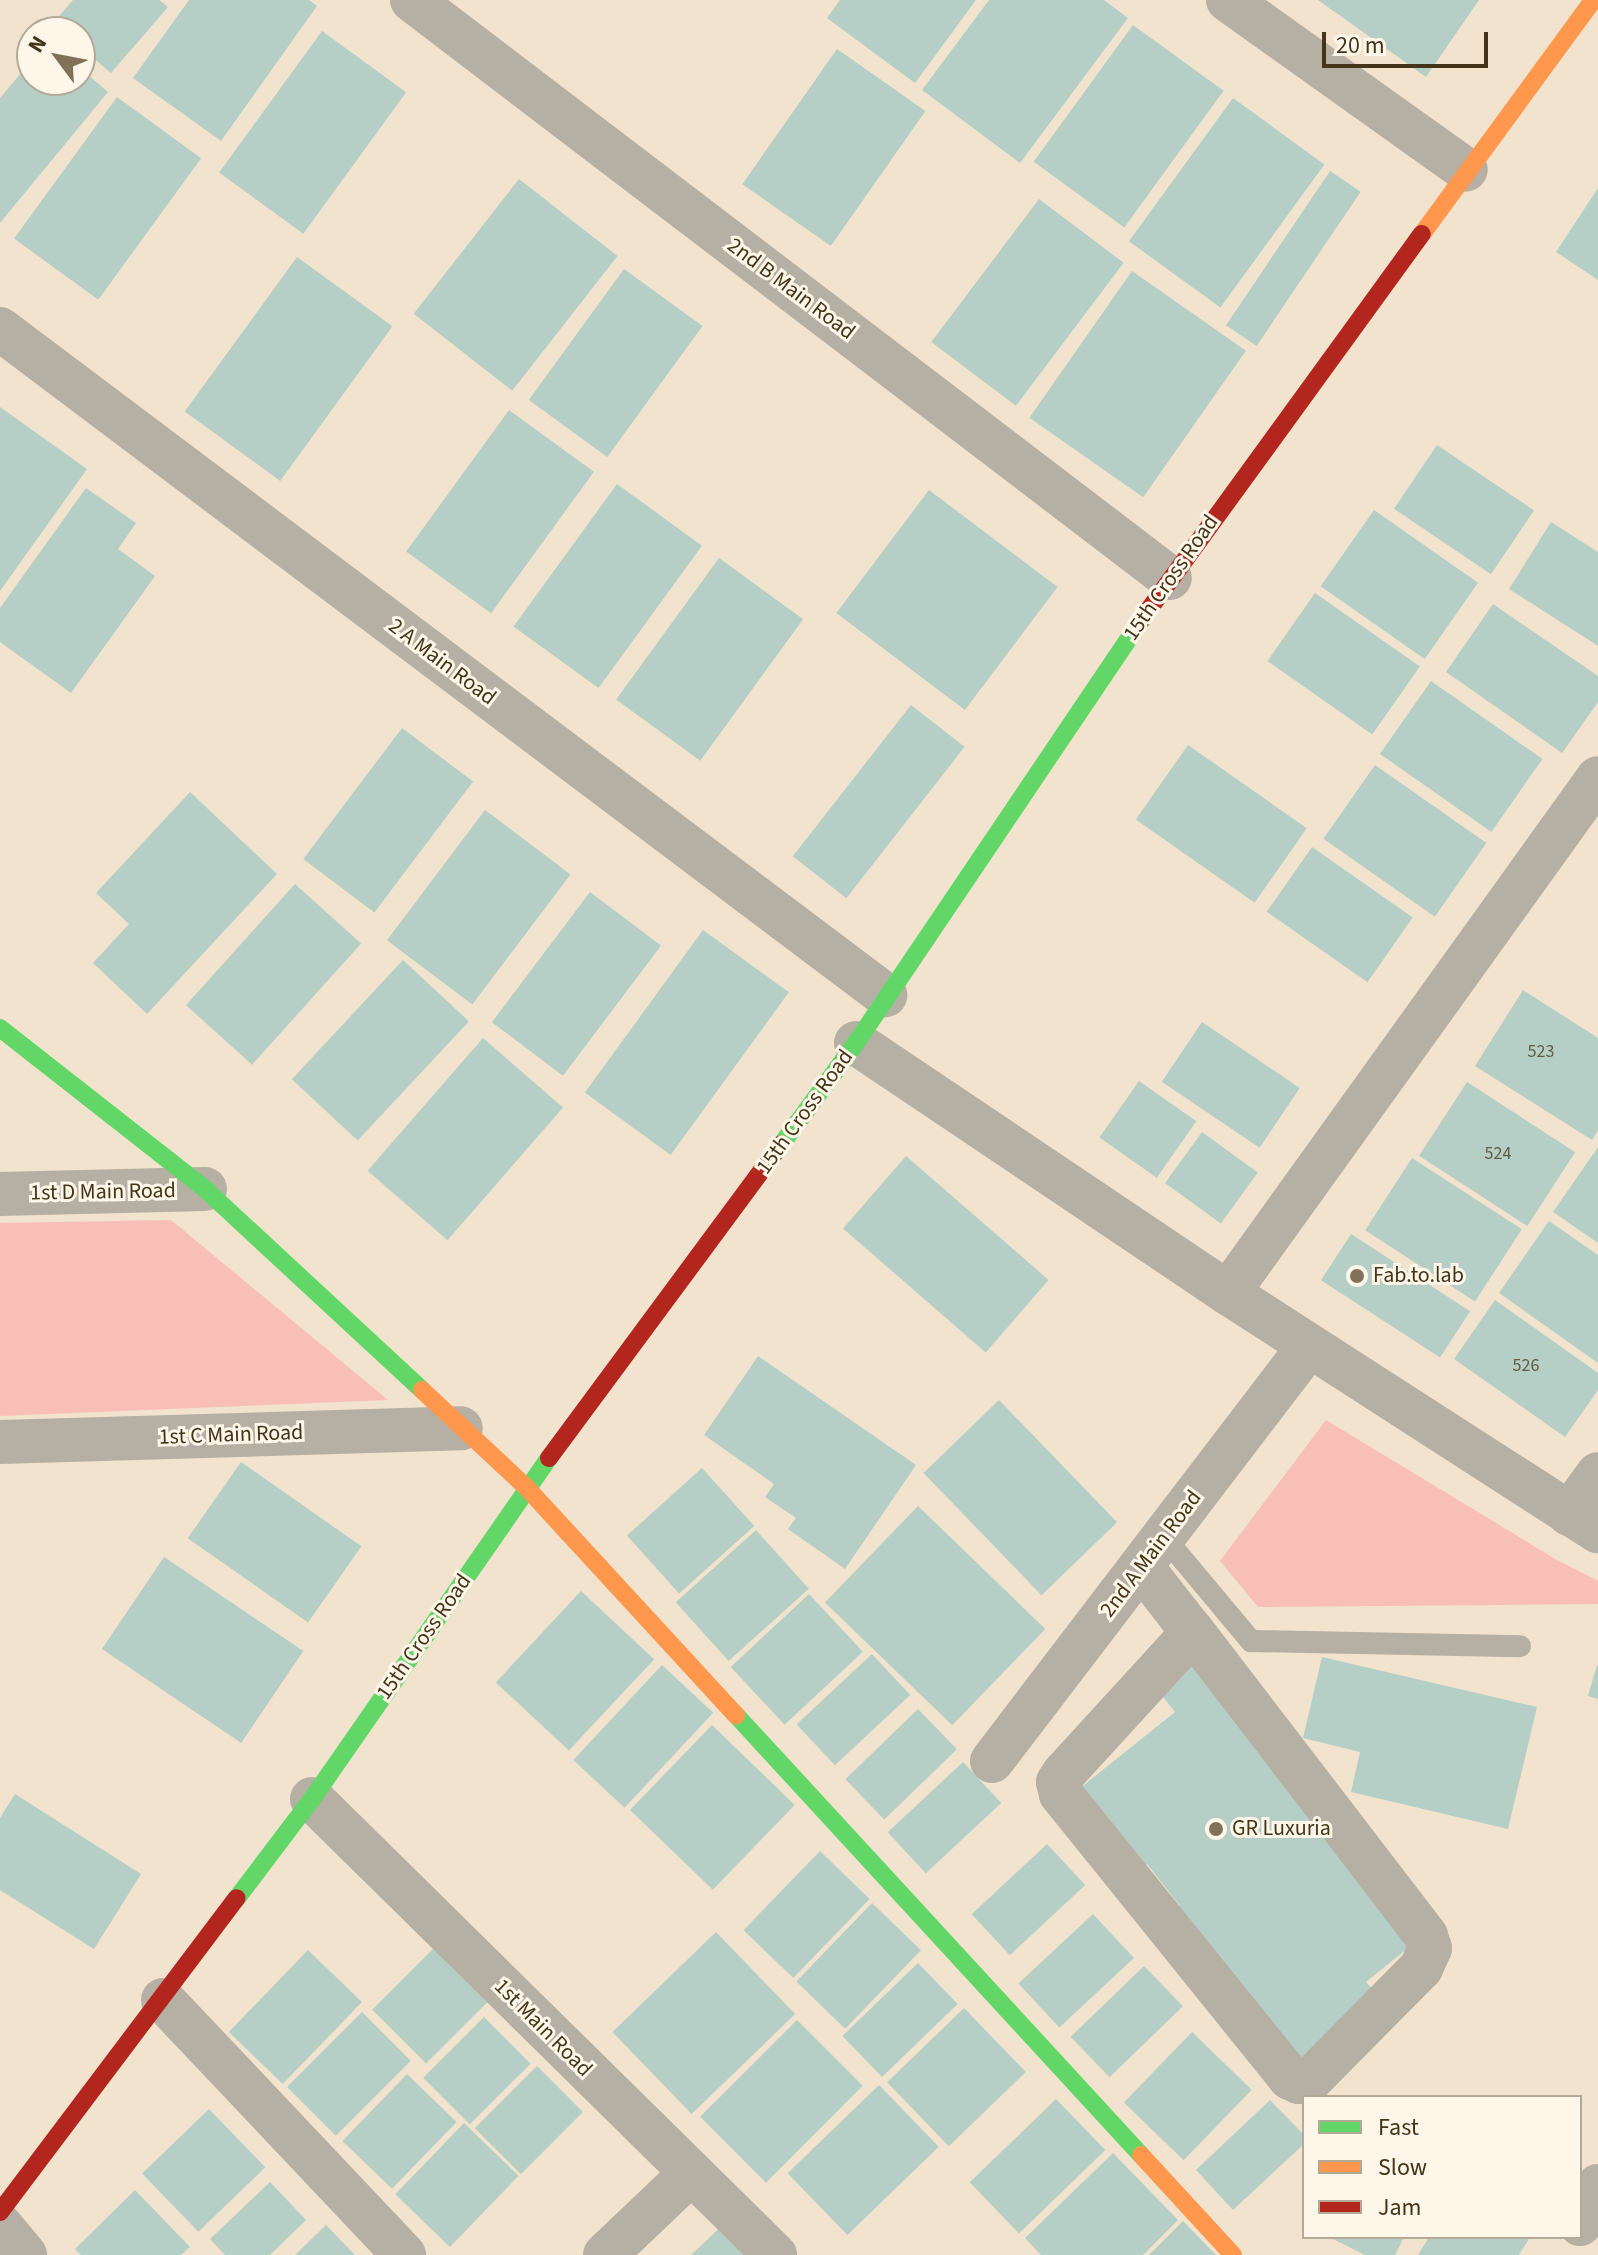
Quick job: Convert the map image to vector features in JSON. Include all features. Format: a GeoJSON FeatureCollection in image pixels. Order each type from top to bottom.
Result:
{"type":"FeatureCollection","features":[{"type":"Feature","properties":{"kind":"street","name":"2nd B Main Road"},"geometry":{"type":"LineString","coordinates":[[412,0],[1170,578]]}},
{"type":"Feature","properties":{"kind":"street"},"geometry":{"type":"LineString","coordinates":[[1228,0],[1466,170]]}},
{"type":"Feature","properties":{"kind":"street","name":"15th Cross Road"},"geometry":{"type":"LineString","coordinates":[[0,2212],[312,1799],[527,1488],[856,1043],[885,995],[1170,578],[1593,0]]}},
{"type":"Feature","properties":{"kind":"street","name":"2 A Main Road"},"geometry":{"type":"LineString","coordinates":[[0,329],[885,995]]}},
{"type":"Feature","properties":{"kind":"street"},"geometry":{"type":"LineString","coordinates":[[1228,1293],[1598,778]]}},
{"type":"Feature","properties":{"kind":"street"},"geometry":{"type":"LineString","coordinates":[[0,1028],[205,1189],[527,1488],[1233,2255]]}},
{"type":"Feature","properties":{"kind":"street"},"geometry":{"type":"LineString","coordinates":[[856,1043],[1228,1293],[1584,1522],[1598,1474]]}},
{"type":"Feature","properties":{"kind":"street","name":"1st D Main Road"},"geometry":{"type":"LineString","coordinates":[[0,1194],[205,1189]]}},
{"type":"Feature","properties":{"kind":"street","name":"2nd A Main Road"},"geometry":{"type":"LineString","coordinates":[[992,1761],[1309,1346]]}},
{"type":"Feature","properties":{"kind":"street","name":"1st C Main Road"},"geometry":{"type":"LineString","coordinates":[[0,1442],[461,1428]]}},
{"type":"Feature","properties":{"kind":"street"},"geometry":{"type":"LineString","coordinates":[[1152,1552],[1193,1632],[1426,1936],[1430,1948],[1421,1968],[1309,2081],[1299,2082],[1290,2078],[1061,1794],[1058,1782],[1064,1773],[1193,1632]]}},
{"type":"Feature","properties":{"kind":"street","name":"1st Main Road"},"geometry":{"type":"LineString","coordinates":[[312,1799],[775,2255]]}},
{"type":"Feature","properties":{"kind":"street"},"geometry":{"type":"LineString","coordinates":[[163,2000],[404,2255]]}},
{"type":"Feature","properties":{"kind":"street"},"geometry":{"type":"LineString","coordinates":[[605,2255],[690,2174]]}},
{"type":"Feature","properties":{"kind":"street"},"geometry":{"type":"LineString","coordinates":[[1582,2220],[1598,2186]]}},
{"type":"Feature","properties":{"kind":"street"},"geometry":{"type":"LineString","coordinates":[[0,2225],[25,2255]]}},
{"type":"Feature","properties":{"kind":"lane"},"geometry":{"type":"LineString","coordinates":[[1152,1552],[1251,1641],[1520,1646]]}},
{"type":"Feature","properties":{"kind":"shaded area"},"geometry":{"type":"Polygon","coordinates":[[[171,1220],[388,1400],[0,1416],[0,1223],[171,1220]]]}},
{"type":"Feature","properties":{"kind":"shaded area"},"geometry":{"type":"Polygon","coordinates":[[[1326,1420],[1557,1560],[1598,1581],[1598,1604],[1258,1607],[1220,1561],[1326,1420]]]}},
{"type":"Feature","properties":{"kind":"building"},"geometry":{"type":"Polygon","coordinates":[[[73,0],[159,0],[168,7],[111,73],[96,60],[96,16],[59,16],[73,0]]]}},
{"type":"Feature","properties":{"kind":"building"},"geometry":{"type":"Polygon","coordinates":[[[189,0],[309,0],[317,6],[221,141],[133,78],[189,0]]]}},
{"type":"Feature","properties":{"kind":"building"},"geometry":{"type":"Polygon","coordinates":[[[840,0],[976,0],[915,83],[827,18],[840,0]]]}},
{"type":"Feature","properties":{"kind":"building"},"geometry":{"type":"Polygon","coordinates":[[[989,0],[1104,0],[1128,18],[1020,163],[922,90],[989,0]]]}},
{"type":"Feature","properties":{"kind":"building"},"geometry":{"type":"Polygon","coordinates":[[[1318,0],[1479,0],[1426,77],[1318,0]]]}},
{"type":"Feature","properties":{"kind":"building"},"geometry":{"type":"Polygon","coordinates":[[[1133,25],[1224,91],[1124,228],[1034,162],[1133,25]]]}},
{"type":"Feature","properties":{"kind":"building"},"geometry":{"type":"Polygon","coordinates":[[[322,31],[406,92],[303,234],[219,173],[322,31]]]}},
{"type":"Feature","properties":{"kind":"building"},"geometry":{"type":"Polygon","coordinates":[[[837,49],[925,111],[831,246],[742,184],[837,49]]]}},
{"type":"Feature","properties":{"kind":"building"},"geometry":{"type":"Polygon","coordinates":[[[16,79],[16,96],[96,96],[96,82],[108,92],[0,223],[0,98],[16,79]]]}},
{"type":"Feature","properties":{"kind":"building"},"geometry":{"type":"Polygon","coordinates":[[[117,97],[201,158],[98,300],[14,239],[117,97]]]}},
{"type":"Feature","properties":{"kind":"building"},"geometry":{"type":"Polygon","coordinates":[[[1233,98],[1324,164],[1220,308],[1129,241],[1233,98]]]}},
{"type":"Feature","properties":{"kind":"building"},"geometry":{"type":"Polygon","coordinates":[[[1330,171],[1361,192],[1257,346],[1226,325],[1330,171]]]}},
{"type":"Feature","properties":{"kind":"building"},"geometry":{"type":"Polygon","coordinates":[[[519,179],[618,256],[512,391],[414,314],[519,179]]]}},
{"type":"Feature","properties":{"kind":"building"},"geometry":{"type":"Polygon","coordinates":[[[1598,188],[1598,280],[1556,252],[1598,188]]]}},
{"type":"Feature","properties":{"kind":"building"},"geometry":{"type":"Polygon","coordinates":[[[1039,199],[1124,263],[1016,406],[931,342],[1039,199]]]}},
{"type":"Feature","properties":{"kind":"building"},"geometry":{"type":"Polygon","coordinates":[[[297,257],[392,326],[280,481],[185,412],[297,257]]]}},
{"type":"Feature","properties":{"kind":"building"},"geometry":{"type":"Polygon","coordinates":[[[624,269],[702,326],[607,457],[529,400],[624,269]]]}},
{"type":"Feature","properties":{"kind":"building"},"geometry":{"type":"Polygon","coordinates":[[[1132,271],[1246,351],[1143,497],[1029,418],[1132,271]]]}},
{"type":"Feature","properties":{"kind":"building"},"geometry":{"type":"Polygon","coordinates":[[[0,407],[87,469],[0,591],[0,407]]]}},
{"type":"Feature","properties":{"kind":"building"},"geometry":{"type":"Polygon","coordinates":[[[509,410],[594,472],[491,613],[406,552],[509,410]]]}},
{"type":"Feature","properties":{"kind":"building"},"geometry":{"type":"Polygon","coordinates":[[[1437,445],[1534,510],[1491,574],[1394,509],[1437,445]]]}},
{"type":"Feature","properties":{"kind":"building"},"geometry":{"type":"Polygon","coordinates":[[[617,484],[702,546],[598,688],[514,626],[617,484]]]}},
{"type":"Feature","properties":{"kind":"building"},"geometry":{"type":"Polygon","coordinates":[[[86,488],[136,523],[118,549],[155,576],[71,693],[0,642],[0,608],[86,488]]]}},
{"type":"Feature","properties":{"kind":"building"},"geometry":{"type":"Polygon","coordinates":[[[929,490],[1058,587],[965,710],[836,613],[929,490]]]}},
{"type":"Feature","properties":{"kind":"building"},"geometry":{"type":"Polygon","coordinates":[[[1374,510],[1478,583],[1425,659],[1321,586],[1374,510]]]}},
{"type":"Feature","properties":{"kind":"building"},"geometry":{"type":"Polygon","coordinates":[[[1551,522],[1598,552],[1598,646],[1509,589],[1551,522]]]}},
{"type":"Feature","properties":{"kind":"building"},"geometry":{"type":"Polygon","coordinates":[[[719,558],[803,619],[700,761],[616,700],[719,558]]]}},
{"type":"Feature","properties":{"kind":"building"},"geometry":{"type":"Polygon","coordinates":[[[1315,593],[1420,666],[1372,734],[1267,661],[1315,593]]]}},
{"type":"Feature","properties":{"kind":"building"},"geometry":{"type":"Polygon","coordinates":[[[1493,604],[1598,676],[1598,702],[1562,753],[1446,672],[1493,604]]]}},
{"type":"Feature","properties":{"kind":"building"},"geometry":{"type":"Polygon","coordinates":[[[1431,681],[1542,759],[1491,832],[1380,754],[1431,681]]]}},
{"type":"Feature","properties":{"kind":"building"},"geometry":{"type":"Polygon","coordinates":[[[911,705],[965,747],[846,898],[793,856],[911,705]]]}},
{"type":"Feature","properties":{"kind":"building"},"geometry":{"type":"Polygon","coordinates":[[[402,728],[473,782],[374,913],[303,859],[402,728]]]}},
{"type":"Feature","properties":{"kind":"building"},"geometry":{"type":"Polygon","coordinates":[[[1188,745],[1307,828],[1255,903],[1136,820],[1188,745]]]}},
{"type":"Feature","properties":{"kind":"building"},"geometry":{"type":"Polygon","coordinates":[[[1375,765],[1486,843],[1435,917],[1323,839],[1375,765]]]}},
{"type":"Feature","properties":{"kind":"building"},"geometry":{"type":"Polygon","coordinates":[[[190,792],[277,874],[147,1014],[93,963],[129,924],[96,893],[190,792]]]}},
{"type":"Feature","properties":{"kind":"building"},"geometry":{"type":"Polygon","coordinates":[[[485,810],[570,874],[472,1005],[387,940],[485,810]]]}},
{"type":"Feature","properties":{"kind":"building"},"geometry":{"type":"Polygon","coordinates":[[[1312,847],[1413,918],[1367,982],[1267,912],[1312,847]]]}},
{"type":"Feature","properties":{"kind":"building"},"geometry":{"type":"Polygon","coordinates":[[[295,884],[361,944],[252,1065],[186,1005],[295,884]]]}},
{"type":"Feature","properties":{"kind":"building"},"geometry":{"type":"Polygon","coordinates":[[[590,892],[661,946],[563,1076],[492,1022],[590,892]]]}},
{"type":"Feature","properties":{"kind":"building"},"geometry":{"type":"Polygon","coordinates":[[[703,930],[789,992],[671,1155],[585,1093],[703,930]]]}},
{"type":"Feature","properties":{"kind":"building"},"geometry":{"type":"Polygon","coordinates":[[[403,960],[469,1021],[358,1141],[292,1079],[403,960]]]}},
{"type":"Feature","properties":{"kind":"building"},"geometry":{"type":"Polygon","coordinates":[[[1523,990],[1598,1038],[1598,1130],[1592,1140],[1475,1066],[1523,990]]]}},
{"type":"Feature","properties":{"kind":"building"},"geometry":{"type":"Polygon","coordinates":[[[1202,1022],[1300,1088],[1260,1148],[1162,1082],[1202,1022]]]}},
{"type":"Feature","properties":{"kind":"building"},"geometry":{"type":"Polygon","coordinates":[[[483,1038],[563,1108],[448,1240],[368,1171],[483,1038]]]}},
{"type":"Feature","properties":{"kind":"building"},"geometry":{"type":"Polygon","coordinates":[[[1139,1081],[1196,1121],[1157,1178],[1099,1138],[1139,1081]]]}},
{"type":"Feature","properties":{"kind":"building"},"geometry":{"type":"Polygon","coordinates":[[[1467,1082],[1575,1152],[1527,1226],[1419,1156],[1467,1082]]]}},
{"type":"Feature","properties":{"kind":"building"},"geometry":{"type":"Polygon","coordinates":[[[1202,1132],[1258,1173],[1221,1224],[1165,1183],[1202,1132]]]}},
{"type":"Feature","properties":{"kind":"building"},"geometry":{"type":"Polygon","coordinates":[[[1598,1147],[1598,1243],[1553,1212],[1598,1147]]]}},
{"type":"Feature","properties":{"kind":"building"},"geometry":{"type":"Polygon","coordinates":[[[906,1156],[1049,1280],[986,1352],[843,1228],[906,1156]]]}},
{"type":"Feature","properties":{"kind":"building"},"geometry":{"type":"Polygon","coordinates":[[[1412,1158],[1522,1229],[1475,1301],[1365,1230],[1412,1158]]]}},
{"type":"Feature","properties":{"kind":"building"},"geometry":{"type":"Polygon","coordinates":[[[1549,1221],[1598,1255],[1598,1363],[1499,1293],[1549,1221]]]}},
{"type":"Feature","properties":{"kind":"building"},"geometry":{"type":"Polygon","coordinates":[[[1351,1234],[1470,1311],[1440,1357],[1321,1280],[1351,1234]]]}},
{"type":"Feature","properties":{"kind":"building"},"geometry":{"type":"Polygon","coordinates":[[[1495,1300],[1598,1373],[1598,1390],[1565,1437],[1454,1359],[1495,1300]]]}},
{"type":"Feature","properties":{"kind":"building"},"geometry":{"type":"Polygon","coordinates":[[[758,1356],[916,1465],[845,1569],[788,1529],[796,1518],[765,1497],[774,1484],[704,1435],[758,1356]]]}},
{"type":"Feature","properties":{"kind":"building"},"geometry":{"type":"Polygon","coordinates":[[[999,1400],[1117,1522],[1042,1595],[923,1473],[999,1400]]]}},
{"type":"Feature","properties":{"kind":"building"},"geometry":{"type":"Polygon","coordinates":[[[241,1462],[361,1546],[308,1622],[188,1538],[241,1462]]]}},
{"type":"Feature","properties":{"kind":"building"},"geometry":{"type":"Polygon","coordinates":[[[702,1468],[754,1526],[679,1594],[627,1536],[702,1468]]]}},
{"type":"Feature","properties":{"kind":"building"},"geometry":{"type":"Polygon","coordinates":[[[918,1506],[1045,1629],[952,1725],[825,1602],[918,1506]]]}},
{"type":"Feature","properties":{"kind":"building"},"geometry":{"type":"Polygon","coordinates":[[[756,1530],[809,1589],[729,1661],[676,1602],[756,1530]]]}},
{"type":"Feature","properties":{"kind":"building"},"geometry":{"type":"Polygon","coordinates":[[[164,1557],[303,1651],[241,1743],[102,1649],[164,1557]]]}},
{"type":"Feature","properties":{"kind":"building"},"geometry":{"type":"Polygon","coordinates":[[[581,1591],[654,1659],[569,1751],[496,1682],[581,1591]]]}},
{"type":"Feature","properties":{"kind":"building"},"geometry":{"type":"Polygon","coordinates":[[[809,1594],[863,1652],[785,1725],[731,1667],[809,1594]]]}},
{"type":"Feature","properties":{"kind":"building"},"geometry":{"type":"Polygon","coordinates":[[[872,1654],[910,1695],[835,1765],[797,1724],[872,1654]]]}},
{"type":"Feature","properties":{"kind":"building"},"geometry":{"type":"Polygon","coordinates":[[[1322,1657],[1537,1707],[1508,1829],[1351,1792],[1360,1752],[1303,1738],[1322,1657]]]}},
{"type":"Feature","properties":{"kind":"building","name":"GR Luxuria"},"geometry":{"type":"Polygon","coordinates":[[[1196,1658],[1418,1940],[1366,1982],[1380,1998],[1294,2067],[1171,1913],[1180,1906],[1147,1864],[1136,1873],[1074,1793],[1175,1712],[1157,1689],[1196,1658]]]}},
{"type":"Feature","properties":{"kind":"building"},"geometry":{"type":"Polygon","coordinates":[[[662,1665],[713,1713],[625,1808],[573,1760],[662,1665]]]}},
{"type":"Feature","properties":{"kind":"building"},"geometry":{"type":"Polygon","coordinates":[[[1598,1665],[1598,1699],[1588,1696],[1598,1665]]]}},
{"type":"Feature","properties":{"kind":"building"},"geometry":{"type":"Polygon","coordinates":[[[918,1709],[957,1749],[884,1819],[845,1779],[918,1709]]]}},
{"type":"Feature","properties":{"kind":"building"},"geometry":{"type":"Polygon","coordinates":[[[712,1725],[795,1805],[713,1890],[630,1810],[712,1725]]]}},
{"type":"Feature","properties":{"kind":"building"},"geometry":{"type":"Polygon","coordinates":[[[963,1762],[1001,1803],[926,1873],[888,1832],[963,1762]]]}},
{"type":"Feature","properties":{"kind":"building"},"geometry":{"type":"Polygon","coordinates":[[[15,1794],[141,1874],[94,1949],[0,1890],[0,1818],[15,1794]]]}},
{"type":"Feature","properties":{"kind":"building"},"geometry":{"type":"Polygon","coordinates":[[[1047,1844],[1085,1885],[1010,1955],[972,1914],[1047,1844]]]}},
{"type":"Feature","properties":{"kind":"building"},"geometry":{"type":"Polygon","coordinates":[[[820,1851],[870,1899],[793,1978],[744,1930],[820,1851]]]}},
{"type":"Feature","properties":{"kind":"building"},"geometry":{"type":"Polygon","coordinates":[[[872,1903],[921,1950],[845,2029],[796,1981],[872,1903]]]}},
{"type":"Feature","properties":{"kind":"building"},"geometry":{"type":"Polygon","coordinates":[[[1093,1914],[1134,1958],[1059,2027],[1018,1984],[1093,1914]]]}},
{"type":"Feature","properties":{"kind":"building"},"geometry":{"type":"Polygon","coordinates":[[[716,1932],[795,2014],[692,2114],[612,2032],[716,1932]]]}},
{"type":"Feature","properties":{"kind":"building"},"geometry":{"type":"Polygon","coordinates":[[[438,1944],[492,1998],[426,2064],[372,2010],[438,1944]]]}},
{"type":"Feature","properties":{"kind":"building"},"geometry":{"type":"Polygon","coordinates":[[[308,1950],[362,2002],[283,2084],[229,2032],[308,1950]]]}},
{"type":"Feature","properties":{"kind":"building"},"geometry":{"type":"Polygon","coordinates":[[[918,1963],[958,2004],[882,2077],[842,2036],[918,1963]]]}},
{"type":"Feature","properties":{"kind":"building"},"geometry":{"type":"Polygon","coordinates":[[[1144,1966],[1183,2006],[1110,2077],[1071,2037],[1144,1966]]]}},
{"type":"Feature","properties":{"kind":"building"},"geometry":{"type":"Polygon","coordinates":[[[964,2008],[1026,2072],[949,2146],[887,2082],[964,2008]]]}},
{"type":"Feature","properties":{"kind":"building"},"geometry":{"type":"Polygon","coordinates":[[[362,2012],[411,2061],[336,2136],[287,2087],[362,2012]]]}},
{"type":"Feature","properties":{"kind":"building"},"geometry":{"type":"Polygon","coordinates":[[[484,2017],[531,2064],[470,2124],[423,2078],[484,2017]]]}},
{"type":"Feature","properties":{"kind":"building"},"geometry":{"type":"Polygon","coordinates":[[[797,2020],[863,2086],[766,2183],[700,2117],[797,2020]]]}},
{"type":"Feature","properties":{"kind":"building"},"geometry":{"type":"Polygon","coordinates":[[[1192,2032],[1252,2090],[1184,2160],[1124,2102],[1192,2032]]]}},
{"type":"Feature","properties":{"kind":"building"},"geometry":{"type":"Polygon","coordinates":[[[537,2066],[583,2112],[521,2174],[475,2128],[537,2066]]]}},
{"type":"Feature","properties":{"kind":"building"},"geometry":{"type":"Polygon","coordinates":[[[407,2074],[457,2122],[392,2189],[342,2141],[407,2074]]]}},
{"type":"Feature","properties":{"kind":"building"},"geometry":{"type":"Polygon","coordinates":[[[879,2085],[939,2147],[847,2235],[788,2173],[879,2085]]]}},
{"type":"Feature","properties":{"kind":"building"},"geometry":{"type":"Polygon","coordinates":[[[1056,2099],[1105,2150],[1019,2233],[970,2182],[1056,2099]]]}},
{"type":"Feature","properties":{"kind":"building"},"geometry":{"type":"Polygon","coordinates":[[[1270,2100],[1302,2133],[1302,2146],[1233,2210],[1196,2170],[1270,2100]]]}},
{"type":"Feature","properties":{"kind":"building"},"geometry":{"type":"Polygon","coordinates":[[[209,2109],[265,2167],[198,2232],[142,2174],[209,2109]]]}},
{"type":"Feature","properties":{"kind":"building"},"geometry":{"type":"Polygon","coordinates":[[[464,2123],[519,2176],[450,2247],[395,2194],[464,2123]]]}},
{"type":"Feature","properties":{"kind":"building"},"geometry":{"type":"Polygon","coordinates":[[[1113,2153],[1178,2220],[1143,2255],[1041,2255],[1025,2238],[1113,2153]]]}},
{"type":"Feature","properties":{"kind":"building"},"geometry":{"type":"Polygon","coordinates":[[[270,2182],[306,2220],[270,2255],[225,2255],[210,2239],[270,2182]]]}},
{"type":"Feature","properties":{"kind":"building"},"geometry":{"type":"Polygon","coordinates":[[[135,2190],[190,2247],[181,2255],[81,2255],[75,2249],[135,2190]]]}},
{"type":"Feature","properties":{"kind":"building"},"geometry":{"type":"Polygon","coordinates":[[[1183,2221],[1216,2255],[1149,2255],[1183,2221]]]}},
{"type":"Feature","properties":{"kind":"building"},"geometry":{"type":"Polygon","coordinates":[[[726,2222],[756,2255],[691,2255],[726,2222]]]}},
{"type":"Feature","properties":{"kind":"building"},"geometry":{"type":"Polygon","coordinates":[[[326,2225],[355,2255],[295,2255],[326,2225]]]}},
{"type":"Feature","properties":{"kind":"building"},"geometry":{"type":"Polygon","coordinates":[[[1333,2239],[1403,2239],[1395,2255],[1365,2255],[1333,2239]]]}},
{"type":"Feature","properties":{"kind":"building"},"geometry":{"type":"Polygon","coordinates":[[[1428,2239],[1529,2239],[1519,2255],[1418,2255],[1428,2239]]]}},
{"type":"Feature","properties":{"kind":"traffic: fast"},"geometry":{"type":"LineString","coordinates":[[781,1145],[856,1043],[1142,619]]}},
{"type":"Feature","properties":{"kind":"traffic: fast"},"geometry":{"type":"LineString","coordinates":[[0,1028],[205,1189],[422,1390]]}},
{"type":"Feature","properties":{"kind":"traffic: fast"},"geometry":{"type":"LineString","coordinates":[[237,1898],[312,1799],[549,1458]]}},
{"type":"Feature","properties":{"kind":"traffic: fast"},"geometry":{"type":"LineString","coordinates":[[736,1715],[1141,2155]]}},
{"type":"Feature","properties":{"kind":"traffic: slow"},"geometry":{"type":"LineString","coordinates":[[1422,234],[1593,0]]}},
{"type":"Feature","properties":{"kind":"traffic: slow"},"geometry":{"type":"LineString","coordinates":[[422,1390],[527,1488],[736,1715]]}},
{"type":"Feature","properties":{"kind":"traffic: slow"},"geometry":{"type":"LineString","coordinates":[[1141,2155],[1233,2255]]}},
{"type":"Feature","properties":{"kind":"traffic: jam"},"geometry":{"type":"LineString","coordinates":[[1142,619],[1422,234]]}},
{"type":"Feature","properties":{"kind":"traffic: jam"},"geometry":{"type":"LineString","coordinates":[[549,1458],[781,1145]]}},
{"type":"Feature","properties":{"kind":"traffic: jam"},"geometry":{"type":"LineString","coordinates":[[0,2212],[237,1898]]}},
{"type":"Feature","properties":{"kind":"place","name":"Fab.to.lab"},"geometry":{"type":"Point","coordinates":[1357,1276]}},
{"type":"Feature","properties":{"kind":"place","name":"GR Luxuria"},"geometry":{"type":"Point","coordinates":[1216,1829]}}]}
